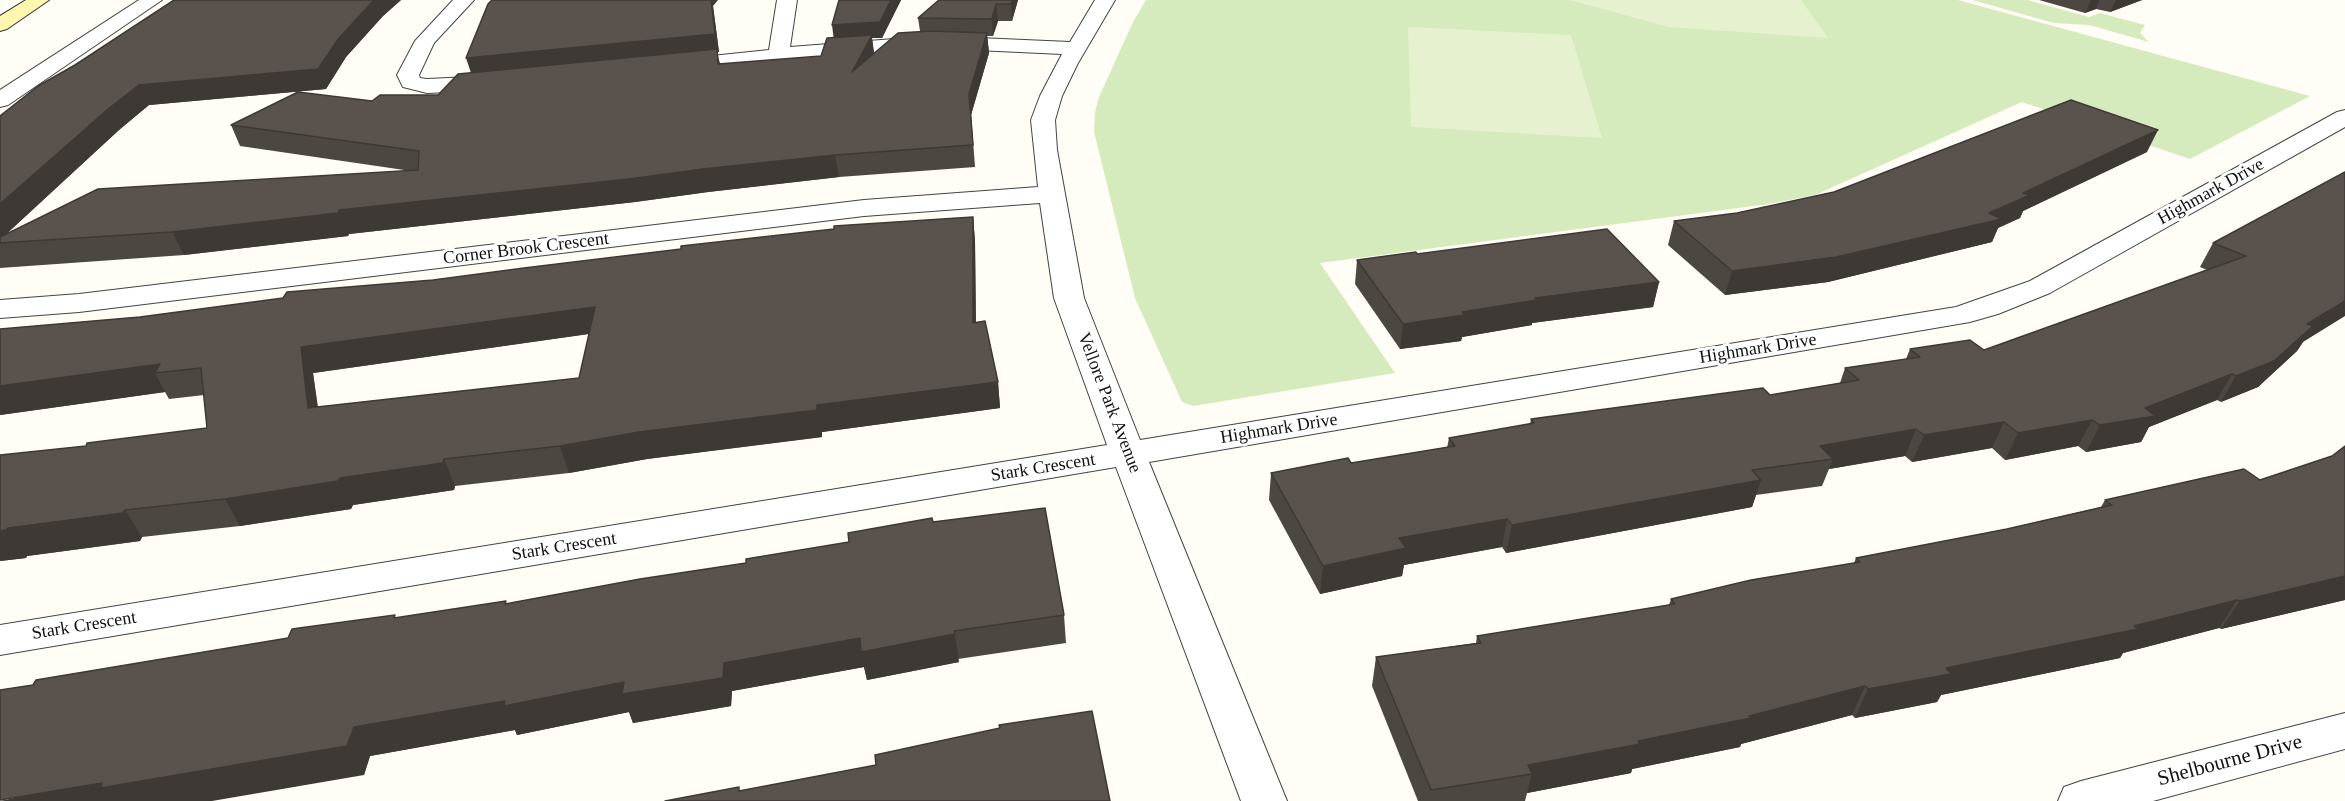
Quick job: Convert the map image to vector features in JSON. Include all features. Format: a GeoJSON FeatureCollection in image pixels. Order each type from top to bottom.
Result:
{"type":"FeatureCollection","features":[{"type":"Feature","properties":{"kind":"main road"},"geometry":{"type":"LineString","coordinates":[[0,25],[39,0]]}},
{"type":"Feature","properties":{"kind":"street"},"geometry":{"type":"LineString","coordinates":[[0,100],[152,0]]}},
{"type":"Feature","properties":{"kind":"street"},"geometry":{"type":"LineString","coordinates":[[464,0],[425,41],[408,75],[411,82],[447,87],[507,82]]}},
{"type":"Feature","properties":{"kind":"street"},"geometry":{"type":"LineString","coordinates":[[778,56],[787,0]]}},
{"type":"Feature","properties":{"kind":"street","name":"Vellore Park Avenue"},"geometry":{"type":"LineString","coordinates":[[1105,0],[1075,48],[1051,96],[1043,120],[1045,150],[1069,298],[1264,801]]}},
{"type":"Feature","properties":{"kind":"street"},"geometry":{"type":"LineString","coordinates":[[648,68],[933,42],[1075,48]]}},
{"type":"Feature","properties":{"kind":"street","name":"Highmark Drive"},"geometry":{"type":"LineString","coordinates":[[1128,454],[1959,316],[2040,287],[2338,126]]}},
{"type":"Feature","properties":{"kind":"street","name":"Corner Brook Crescent"},"geometry":{"type":"LineString","coordinates":[[0,309],[80,303],[864,208],[1053,195]]}},
{"type":"Feature","properties":{"kind":"street","name":"Stark Crescent"},"geometry":{"type":"LineString","coordinates":[[0,640],[1128,454]]}},
{"type":"Feature","properties":{"kind":"street","name":"Shelbourne Drive"},"geometry":{"type":"LineString","coordinates":[[2081,801],[2345,731]]}},
{"type":"Feature","properties":{"kind":"green space"},"geometry":{"type":"Polygon","coordinates":[[[1146,0],[1958,0],[2310,96],[2190,159],[2022,102],[1815,195],[1769,204],[1320,263],[1395,373],[1193,406],[1182,402],[1135,298],[1094,132],[1095,112],[1099,97],[1133,22],[1146,0]]]}},
{"type":"Feature","properties":{"kind":"green space"},"geometry":{"type":"Polygon","coordinates":[[[1570,0],[1801,0],[1828,38],[1669,27],[1570,0]]]}},
{"type":"Feature","properties":{"kind":"green space"},"geometry":{"type":"Polygon","coordinates":[[[1972,0],[2028,0],[2089,17],[2100,13],[2145,25],[2140,33],[2149,42],[2089,25],[2054,23],[1972,0]]]}},
{"type":"Feature","properties":{"kind":"green space"},"geometry":{"type":"Polygon","coordinates":[[[1408,27],[1571,35],[1602,138],[1411,127],[1408,27]]]}},
{"type":"Feature","properties":{"kind":"building"},"geometry":{"type":"Polygon","coordinates":[[[174,0],[374,0],[339,38],[318,69],[139,85],[108,109],[0,204],[0,116],[38,86],[75,65],[174,0]]]}},
{"type":"Feature","properties":{"kind":"building"},"geometry":{"type":"Polygon","coordinates":[[[492,0],[711,0],[715,34],[466,58],[488,4],[492,0]]]}},
{"type":"Feature","properties":{"kind":"building"},"geometry":{"type":"Polygon","coordinates":[[[839,0],[891,0],[880,22],[832,25],[839,0]]]}},
{"type":"Feature","properties":{"kind":"building"},"geometry":{"type":"Polygon","coordinates":[[[939,0],[1012,0],[1011,4],[996,4],[992,19],[918,18],[939,0]]]}},
{"type":"Feature","properties":{"kind":"building"},"geometry":{"type":"Polygon","coordinates":[[[931,31],[987,33],[969,94],[973,145],[835,155],[703,169],[339,210],[338,213],[172,232],[0,243],[0,237],[98,189],[418,170],[419,151],[231,125],[298,92],[372,101],[380,95],[438,95],[458,74],[717,49],[718,64],[821,56],[827,38],[872,35],[852,72],[898,33],[931,31]]]}},
{"type":"Feature","properties":{"kind":"building"},"geometry":{"type":"Polygon","coordinates":[[[2071,100],[2158,130],[2023,193],[2030,195],[1989,213],[2002,219],[1836,257],[1732,271],[1674,221],[1737,213],[1834,192],[2071,100]]]}},
{"type":"Feature","properties":{"kind":"building"},"geometry":{"type":"Polygon","coordinates":[[[2345,172],[2345,301],[2307,324],[2313,326],[2274,361],[2236,376],[2232,374],[2145,408],[2155,416],[2100,425],[2092,420],[2018,433],[2004,422],[1924,435],[1916,429],[1820,446],[1833,459],[1752,470],[1761,480],[1512,525],[1507,519],[1399,538],[1406,548],[1323,566],[1271,473],[1348,458],[1351,463],[1455,446],[1449,438],[1534,423],[1531,419],[1763,388],[1770,395],[1859,380],[1845,368],[1920,357],[1910,349],[1970,340],[1984,350],[2246,256],[2213,243],[2345,172]]]}},
{"type":"Feature","properties":{"kind":"building"},"geometry":{"type":"Polygon","coordinates":[[[973,217],[973,323],[985,321],[998,382],[817,405],[817,410],[639,432],[560,446],[444,459],[443,463],[340,478],[338,481],[225,499],[125,510],[123,513],[8,528],[0,531],[0,455],[86,446],[87,443],[207,428],[201,368],[155,373],[160,364],[0,386],[0,329],[140,317],[283,298],[287,292],[433,280],[681,249],[681,246],[834,229],[834,226],[973,217]],[[595,307],[301,347],[308,408],[579,378],[595,307]]]}},
{"type":"Feature","properties":{"kind":"building"},"geometry":{"type":"Polygon","coordinates":[[[1607,229],[1659,282],[1535,298],[1537,300],[1462,312],[1465,315],[1403,324],[1357,260],[1416,252],[1417,254],[1607,229]]]}},
{"type":"Feature","properties":{"kind":"building"},"geometry":{"type":"Polygon","coordinates":[[[2345,446],[2345,576],[2134,626],[2138,629],[1946,668],[1951,674],[1868,689],[1865,686],[1749,716],[1751,718],[1638,741],[1640,744],[1528,765],[1532,774],[1431,790],[1376,657],[1481,643],[1477,636],[1675,604],[1671,599],[1751,580],[1860,562],[1856,558],[2007,529],[2112,505],[2105,500],[2244,469],[2260,480],[2332,456],[2345,446]]]}},
{"type":"Feature","properties":{"kind":"building"},"geometry":{"type":"Polygon","coordinates":[[[1045,508],[1064,615],[954,631],[955,634],[861,652],[860,638],[724,663],[723,678],[622,694],[624,682],[504,706],[505,701],[354,727],[347,746],[100,788],[102,783],[0,800],[0,690],[33,685],[36,680],[288,638],[292,629],[395,615],[394,618],[506,601],[505,604],[640,579],[746,563],[746,559],[849,542],[848,533],[932,518],[933,522],[1045,508]]]}},
{"type":"Feature","properties":{"kind":"building"},"geometry":{"type":"Polygon","coordinates":[[[1092,711],[1110,801],[665,801],[739,787],[739,791],[876,765],[875,755],[1000,728],[999,725],[1092,711]]]}}]}
